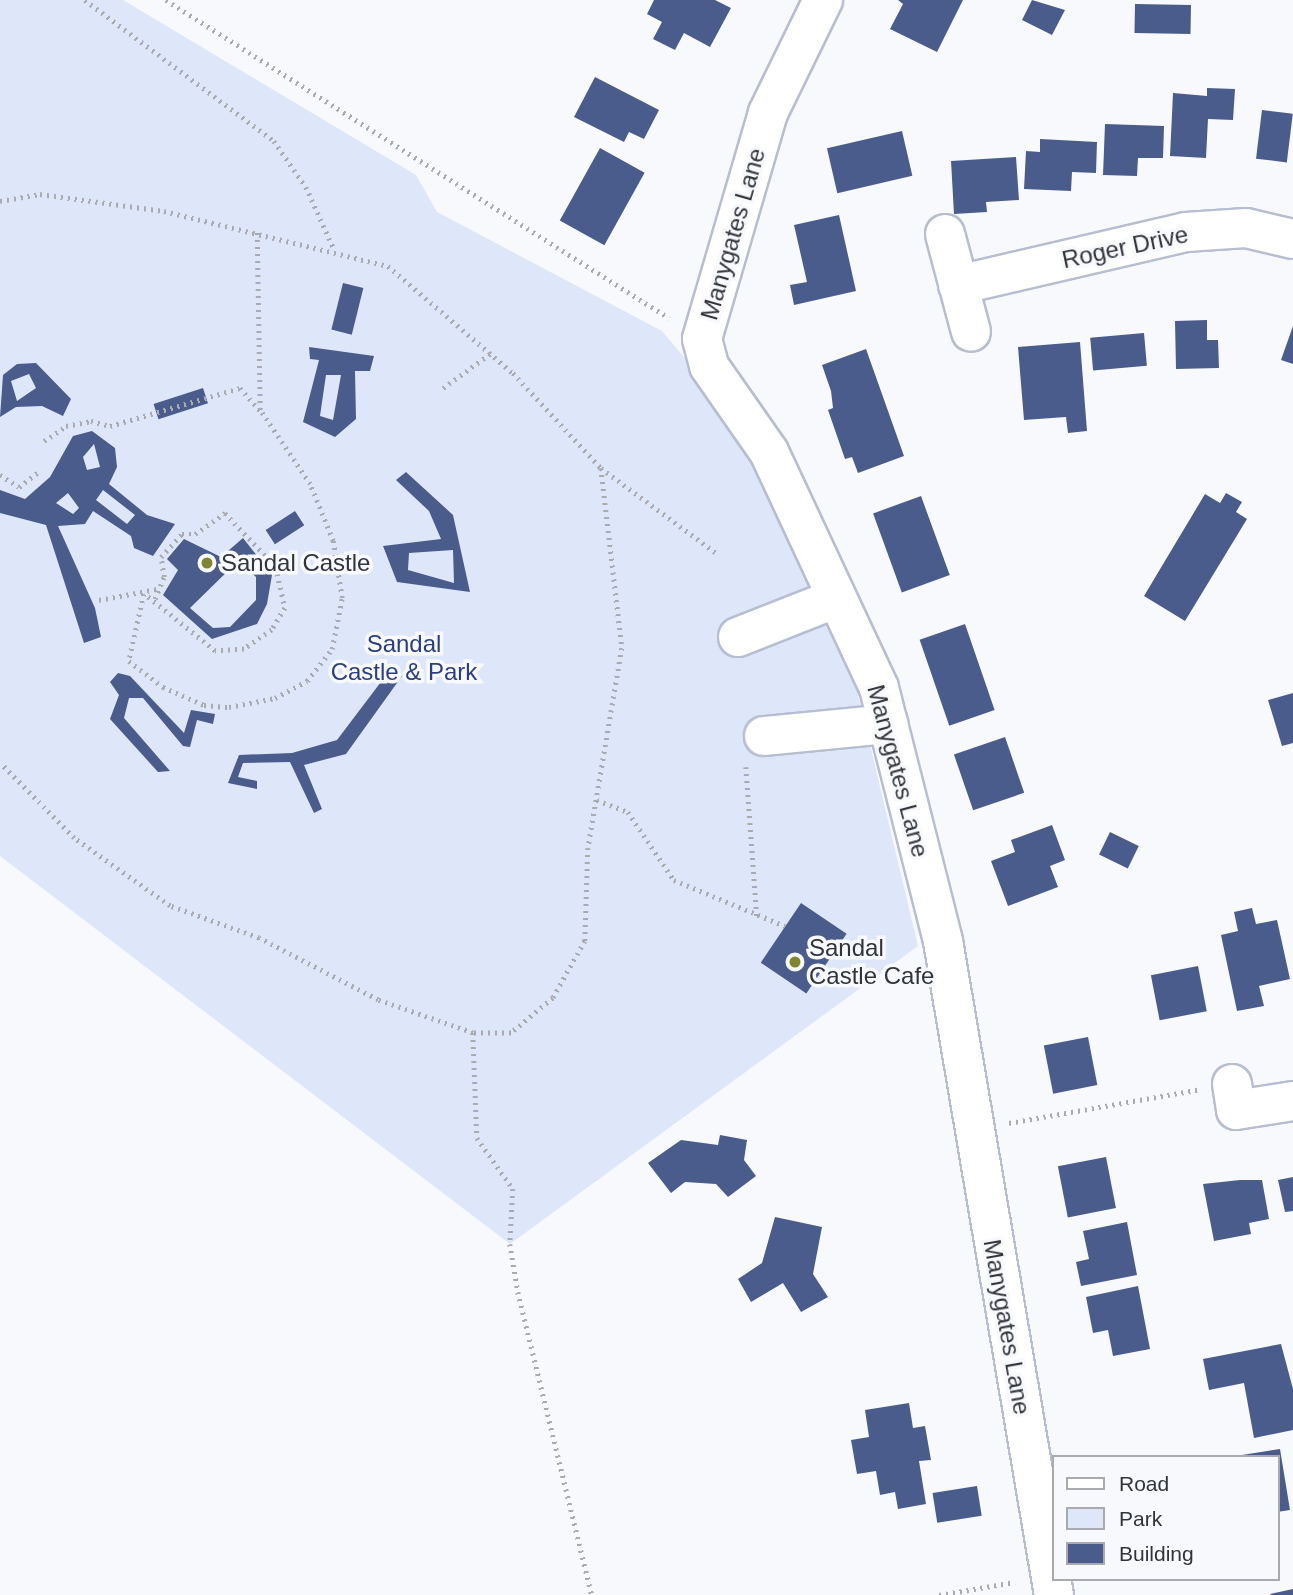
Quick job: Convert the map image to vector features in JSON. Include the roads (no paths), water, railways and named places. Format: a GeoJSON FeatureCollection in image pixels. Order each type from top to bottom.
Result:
{"type":"FeatureCollection","features":[{"type":"Feature","properties":{"kind":"street","name":"Manygates Lane"},"geometry":{"type":"LineString","coordinates":[[823,0],[768,113],[702,339],[709,366],[769,452],[879,688],[943,942],[972,1129],[1052,1579]]}},
{"type":"Feature","properties":{"kind":"street","name":"Roger Drive"},"geometry":{"type":"LineString","coordinates":[[958,285],[1186,232],[1246,228],[1293,239]]}},
{"type":"Feature","properties":{"kind":"street"},"geometry":{"type":"LineString","coordinates":[[945,234],[971,332]]}},
{"type":"Feature","properties":{"kind":"street"},"geometry":{"type":"LineString","coordinates":[[738,637],[837,598]]}},
{"type":"Feature","properties":{"kind":"street"},"geometry":{"type":"LineString","coordinates":[[757,747],[888,724]]}},
{"type":"Feature","properties":{"kind":"street"},"geometry":{"type":"LineString","coordinates":[[1232,1084],[1236,1110],[1293,1101]]}},
{"type":"Feature","properties":{"kind":"place","name":"Sandal Castle"},"geometry":{"type":"Point","coordinates":[207,563]}},
{"type":"Feature","properties":{"kind":"place","name":"Sandal Castle Cafe"},"geometry":{"type":"Point","coordinates":[795,962]}},
{"type":"Feature","properties":{"kind":"park label","name":"Sandal Castle & Park"},"geometry":{"type":"Point","coordinates":[404,658]}}]}
